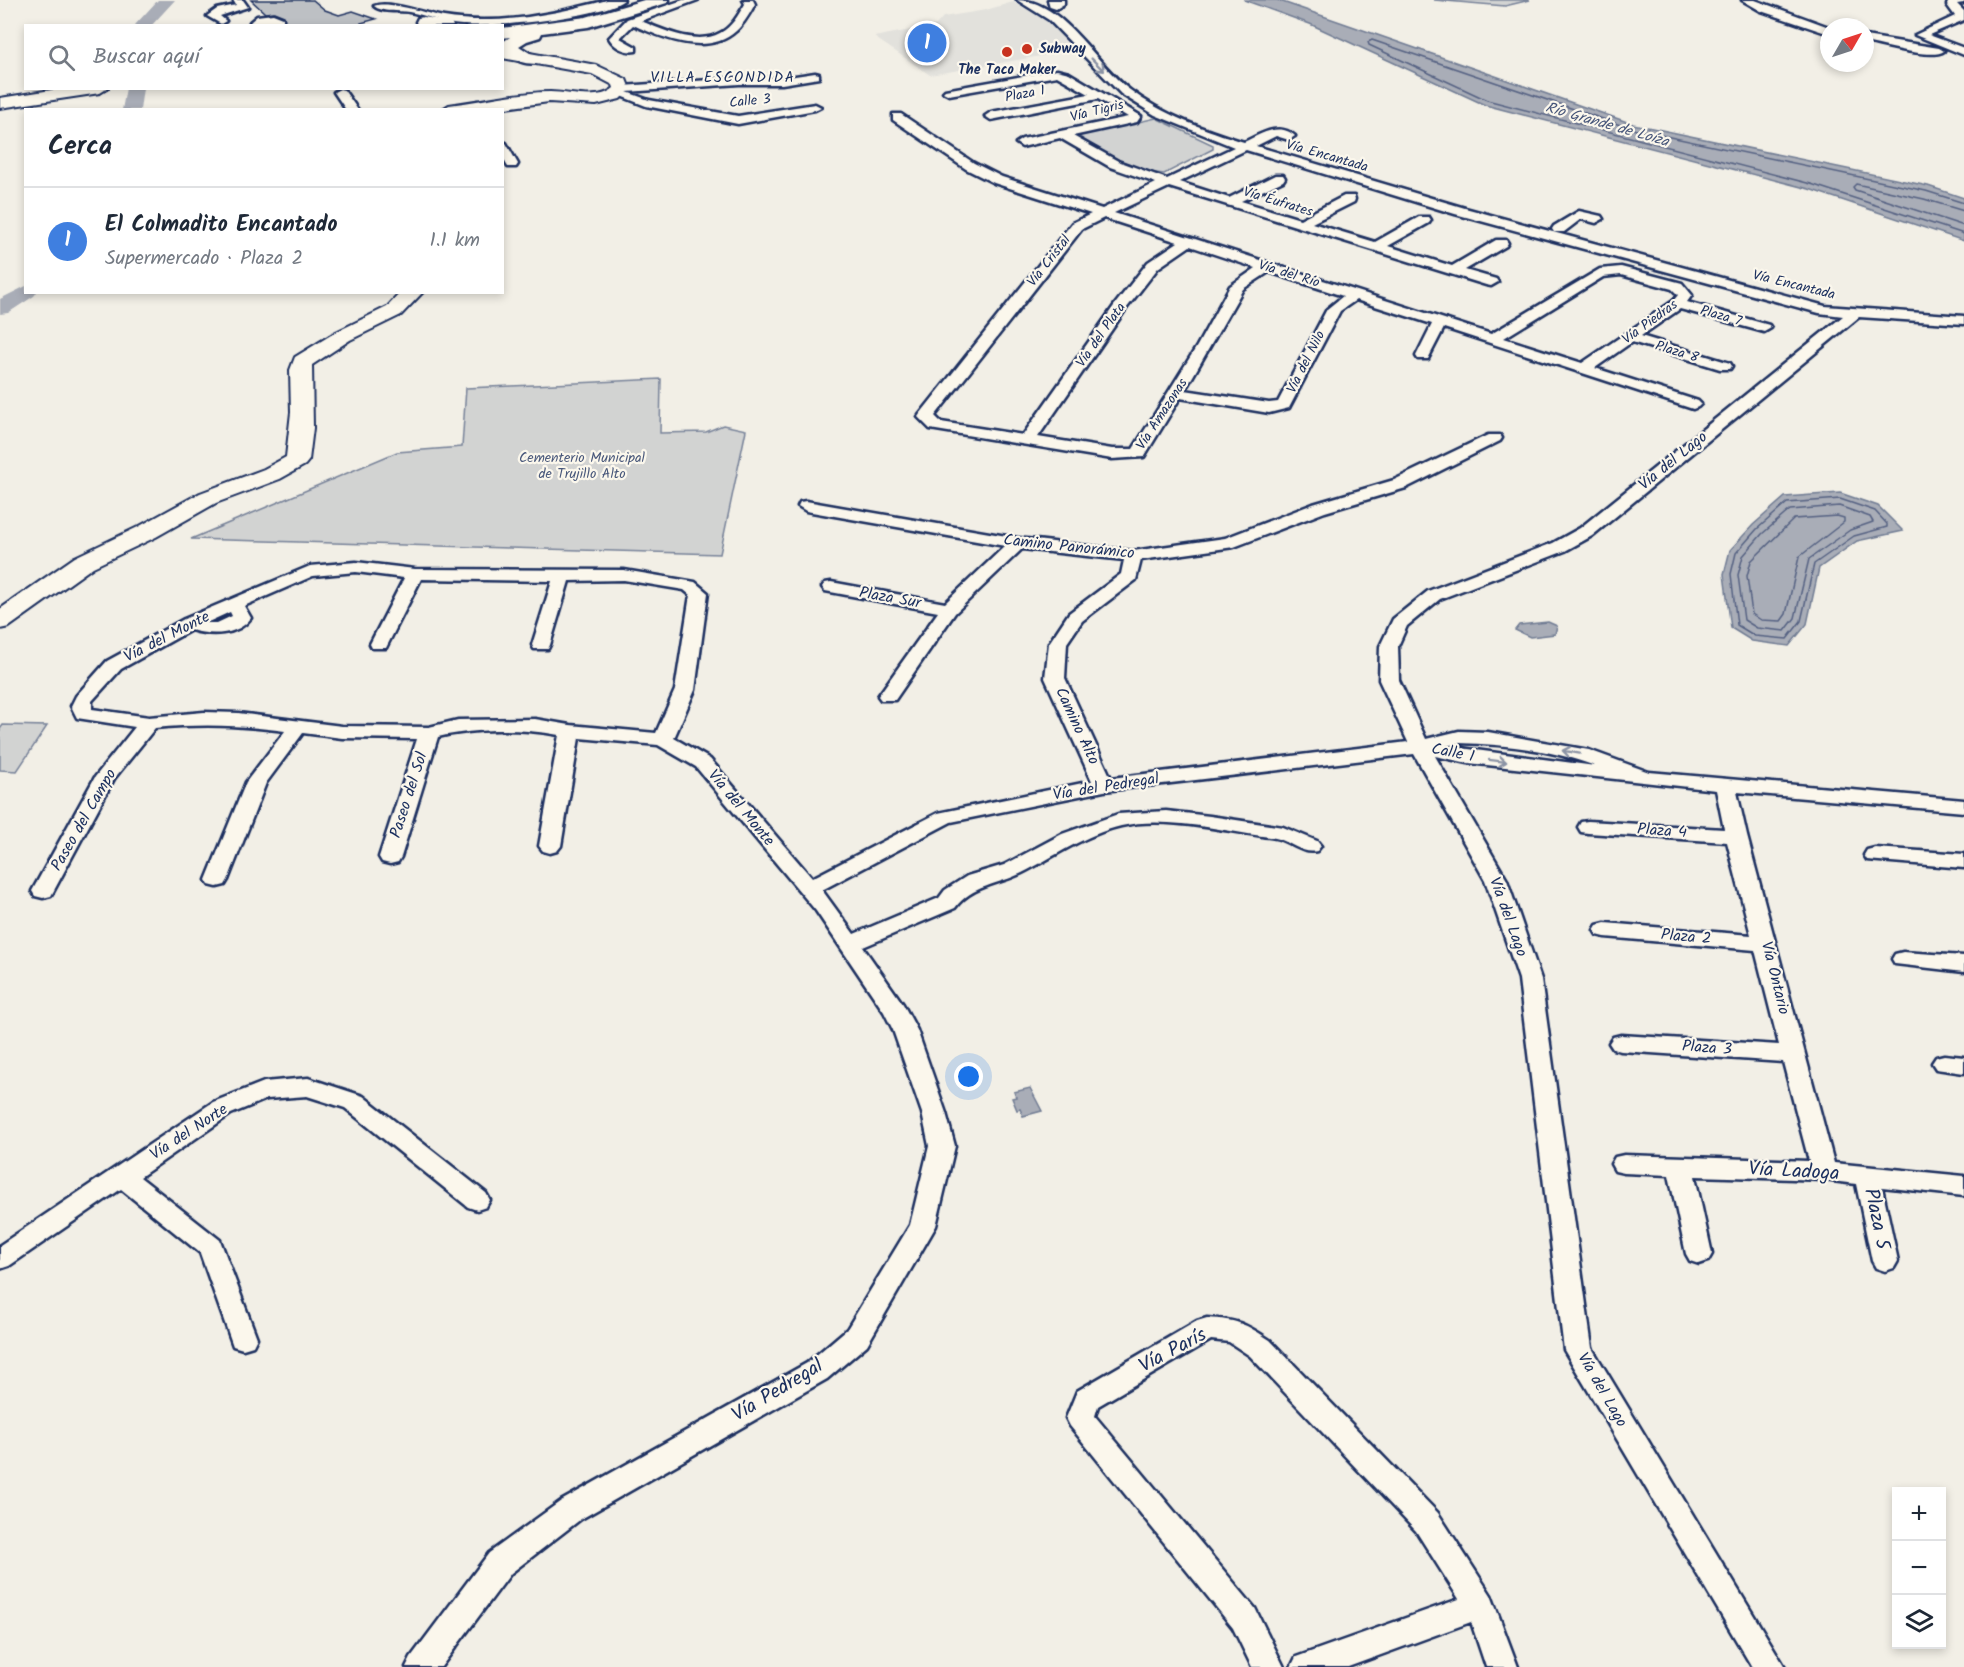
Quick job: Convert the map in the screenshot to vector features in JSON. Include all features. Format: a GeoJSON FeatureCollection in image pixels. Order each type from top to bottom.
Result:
{"type":"FeatureCollection","features":[{"type":"Feature","properties":{"kind":"main road"},"geometry":{"type":"LineString","coordinates":[[505,29],[598,13],[639,0]]}},
{"type":"Feature","properties":{"kind":"main road"},"geometry":{"type":"LineString","coordinates":[[505,29],[588,22],[622,14],[660,0]]}},
{"type":"Feature","properties":{"kind":"main road"},"geometry":{"type":"LineString","coordinates":[[530,58],[514,51],[510,45],[527,35],[588,22]]}},
{"type":"Feature","properties":{"kind":"main road"},"geometry":{"type":"LineString","coordinates":[[504,55],[551,63]]}},
{"type":"Feature","properties":{"kind":"main road"},"geometry":{"type":"LineString","coordinates":[[464,108],[549,97],[596,100],[609,98],[622,92],[620,82],[596,70],[504,55]]}},
{"type":"Feature","properties":{"kind":"main road"},"geometry":{"type":"LineString","coordinates":[[0,105],[59,90]]}},
{"type":"Feature","properties":{"kind":"main road"},"geometry":{"type":"LineString","coordinates":[[0,99],[84,90]]}},
{"type":"Feature","properties":{"kind":"main road"},"geometry":{"type":"LineString","coordinates":[[0,621],[84,561],[147,532],[208,498],[272,474],[297,460],[302,436],[303,394],[300,369],[303,363],[343,336],[394,311],[411,294]]}},
{"type":"Feature","properties":{"kind":"street"},"geometry":{"type":"LineString","coordinates":[[421,22],[374,4],[421,22],[489,23],[563,15],[619,0]]}},
{"type":"Feature","properties":{"kind":"street"},"geometry":{"type":"LineString","coordinates":[[632,50],[617,43],[614,38],[631,21],[693,0]]}},
{"type":"Feature","properties":{"kind":"street"},"geometry":{"type":"LineString","coordinates":[[631,21],[669,36],[698,40],[718,39],[733,29],[750,4],[748,0]]}},
{"type":"Feature","properties":{"kind":"street","name":"Vía Encantada"},"geometry":{"type":"LineString","coordinates":[[1022,0],[1053,18],[1125,92],[1159,113],[1218,138],[1248,144],[1834,303],[1855,314]]}},
{"type":"Feature","properties":{"kind":"street"},"geometry":{"type":"LineString","coordinates":[[1747,0],[1765,9],[1820,28]]}},
{"type":"Feature","properties":{"kind":"street"},"geometry":{"type":"LineString","coordinates":[[1964,0],[1953,2],[1952,5],[1960,13],[1960,18],[1920,35],[1964,52]]}},
{"type":"Feature","properties":{"kind":"street"},"geometry":{"type":"LineString","coordinates":[[221,21],[212,16],[241,4],[261,18]]}},
{"type":"Feature","properties":{"kind":"street"},"geometry":{"type":"LineString","coordinates":[[1090,37],[1119,67]]}},
{"type":"Feature","properties":{"kind":"street"},"geometry":{"type":"LineString","coordinates":[[1874,41],[1910,48],[1964,52]]}},
{"type":"Feature","properties":{"kind":"street","name":"Vía Tigris"},"geometry":{"type":"LineString","coordinates":[[949,92],[1046,74],[1065,75],[1134,114],[1133,119],[1022,144]]}},
{"type":"Feature","properties":{"kind":"street"},"geometry":{"type":"LineString","coordinates":[[601,103],[622,92],[739,81],[782,81],[816,76]]}},
{"type":"Feature","properties":{"kind":"street","name":"Vía Encantada"},"geometry":{"type":"LineString","coordinates":[[1135,82],[1173,110],[1248,144],[1651,264],[1824,310],[1855,314]]}},
{"type":"Feature","properties":{"kind":"street"},"geometry":{"type":"LineString","coordinates":[[340,92],[351,108]]}},
{"type":"Feature","properties":{"kind":"street","name":"Calle 3"},"geometry":{"type":"LineString","coordinates":[[622,92],[646,103],[738,120],[815,107]]}},
{"type":"Feature","properties":{"kind":"street","name":"Plaza 1"},"geometry":{"type":"LineString","coordinates":[[991,116],[1100,95]]}},
{"type":"Feature","properties":{"kind":"street","name":"Vía del Río"},"geometry":{"type":"LineString","coordinates":[[897,117],[970,166],[998,180],[1693,404]]}},
{"type":"Feature","properties":{"kind":"street","name":"Vía Cristal"},"geometry":{"type":"LineString","coordinates":[[931,421],[926,417],[1077,226],[1275,132],[1289,136]]}},
{"type":"Feature","properties":{"kind":"street","name":"Vía Éufrates"},"geometry":{"type":"LineString","coordinates":[[1063,135],[1114,164],[1167,183],[1491,282]]}},
{"type":"Feature","properties":{"kind":"street"},"geometry":{"type":"LineString","coordinates":[[504,150],[512,164]]}},
{"type":"Feature","properties":{"kind":"street"},"geometry":{"type":"LineString","coordinates":[[1228,203],[1279,178]]}},
{"type":"Feature","properties":{"kind":"street"},"geometry":{"type":"LineString","coordinates":[[1300,224],[1349,199]]}},
{"type":"Feature","properties":{"kind":"street"},"geometry":{"type":"LineString","coordinates":[[1559,229],[1580,215],[1596,219]]}},
{"type":"Feature","properties":{"kind":"street"},"geometry":{"type":"LineString","coordinates":[[1376,247],[1424,220]]}},
{"type":"Feature","properties":{"kind":"street","name":"Vía del Plata"},"geometry":{"type":"LineString","coordinates":[[1028,440],[1120,306],[1153,265],[1187,242]]}},
{"type":"Feature","properties":{"kind":"street"},"geometry":{"type":"LineString","coordinates":[[1453,271],[1501,243]]}},
{"type":"Feature","properties":{"kind":"street","name":"Vía Amazonas"},"geometry":{"type":"LineString","coordinates":[[931,421],[936,426],[1112,454],[1138,454],[1237,286],[1267,267]]}},
{"type":"Feature","properties":{"kind":"street","name":"Vía Piedras"},"geometry":{"type":"LineString","coordinates":[[1493,339],[1600,273],[1621,271],[1677,286],[1685,295],[1678,304],[1583,369]]}},
{"type":"Feature","properties":{"kind":"street","name":"Vía del Nilo"},"geometry":{"type":"LineString","coordinates":[[1176,393],[1269,408],[1284,405],[1334,309],[1355,294]]}},
{"type":"Feature","properties":{"kind":"street","name":"Plaza 7"},"geometry":{"type":"LineString","coordinates":[[1678,304],[1764,328]]}},
{"type":"Feature","properties":{"kind":"street"},"geometry":{"type":"LineString","coordinates":[[1855,314],[1937,316],[1964,320]]}},
{"type":"Feature","properties":{"kind":"street","name":"Vía del Lago"},"geometry":{"type":"LineString","coordinates":[[1769,1667],[1578,1350],[1530,979],[1496,880],[1420,747],[1389,680],[1389,646],[1399,623],[1434,595],[1559,547],[1586,532],[1855,314]]}},
{"type":"Feature","properties":{"kind":"street"},"geometry":{"type":"LineString","coordinates":[[1423,356],[1440,322]]}},
{"type":"Feature","properties":{"kind":"street","name":"Plaza 8"},"geometry":{"type":"LineString","coordinates":[[1629,337],[1725,366]]}},
{"type":"Feature","properties":{"kind":"street","name":"Camino Panorámico"},"geometry":{"type":"LineString","coordinates":[[806,506],[1018,543],[1133,556],[1228,543],[1319,508],[1400,484],[1494,438]]}},
{"type":"Feature","properties":{"kind":"street"},"geometry":{"type":"LineString","coordinates":[[888,696],[950,609],[1018,543]]}},
{"type":"Feature","properties":{"kind":"street","name":"Camino Alto"},"geometry":{"type":"LineString","coordinates":[[1104,785],[1055,678],[1058,643],[1075,617],[1130,576],[1133,556]]}},
{"type":"Feature","properties":{"kind":"street","name":"Vía del Monte"},"geometry":{"type":"LineString","coordinates":[[415,574],[356,567],[310,571],[234,604],[242,618],[225,628],[206,630],[190,623],[114,665],[83,700],[81,706],[84,714],[149,723],[204,718],[238,718],[342,732],[429,733],[458,726],[535,725],[570,731],[663,740],[703,763],[809,888]]}},
{"type":"Feature","properties":{"kind":"street"},"geometry":{"type":"LineString","coordinates":[[379,644],[415,574],[624,575],[689,586],[699,593],[685,690],[663,740]]}},
{"type":"Feature","properties":{"kind":"street"},"geometry":{"type":"LineString","coordinates":[[541,645],[562,576]]}},
{"type":"Feature","properties":{"kind":"street","name":"Plaza Sur"},"geometry":{"type":"LineString","coordinates":[[831,587],[950,609]]}},
{"type":"Feature","properties":{"kind":"street","name":"Paseo del Campo"},"geometry":{"type":"LineString","coordinates":[[43,891],[105,777],[149,723]]}},
{"type":"Feature","properties":{"kind":"street"},"geometry":{"type":"LineString","coordinates":[[217,880],[256,782],[298,727]]}},
{"type":"Feature","properties":{"kind":"street"},"geometry":{"type":"LineString","coordinates":[[550,846],[570,731]]}},
{"type":"Feature","properties":{"kind":"street","name":"Paseo del Sol"},"geometry":{"type":"LineString","coordinates":[[390,857],[429,733]]}},
{"type":"Feature","properties":{"kind":"street","name":"Calle 1"},"geometry":{"type":"LineString","coordinates":[[1420,747],[1468,757],[1646,778],[1964,806]]}},
{"type":"Feature","properties":{"kind":"street","name":"Vía del Pedregal"},"geometry":{"type":"LineString","coordinates":[[809,888],[945,817],[1104,785],[1420,747]]}},
{"type":"Feature","properties":{"kind":"street","name":"Vía Ontario"},"geometry":{"type":"LineString","coordinates":[[1725,784],[1736,836],[1824,1172]]}},
{"type":"Feature","properties":{"kind":"street"},"geometry":{"type":"LineString","coordinates":[[849,944],[946,903],[953,895],[975,881],[1012,870],[1069,838],[1118,820],[1166,817],[1210,822],[1282,833],[1310,846]]}},
{"type":"Feature","properties":{"kind":"street","name":"Plaza 4"},"geometry":{"type":"LineString","coordinates":[[1588,827],[1736,836]]}},
{"type":"Feature","properties":{"kind":"street"},"geometry":{"type":"LineString","coordinates":[[1875,855],[1964,861]]}},
{"type":"Feature","properties":{"kind":"street","name":"Vía Pedregal"},"geometry":{"type":"LineString","coordinates":[[422,1667],[500,1563],[571,1510],[817,1371],[856,1337],[923,1226],[942,1146],[934,1113],[905,1030],[895,1010],[809,888]]}},
{"type":"Feature","properties":{"kind":"street","name":"Plaza 2"},"geometry":{"type":"LineString","coordinates":[[1605,930],[1766,944]]}},
{"type":"Feature","properties":{"kind":"street"},"geometry":{"type":"LineString","coordinates":[[1903,959],[1964,964]]}},
{"type":"Feature","properties":{"kind":"street","name":"Plaza 3"},"geometry":{"type":"LineString","coordinates":[[1621,1043],[1794,1054]]}},
{"type":"Feature","properties":{"kind":"street","name":"Vía del Norte"},"geometry":{"type":"LineString","coordinates":[[0,1259],[222,1108],[264,1091],[308,1087],[354,1102],[477,1200]]}},
{"type":"Feature","properties":{"kind":"street","name":"Vía Ladoga"},"geometry":{"type":"LineString","coordinates":[[1624,1164],[1824,1172],[1964,1186]]}},
{"type":"Feature","properties":{"kind":"street"},"geometry":{"type":"LineString","coordinates":[[1680,1166],[1699,1254]]}},
{"type":"Feature","properties":{"kind":"street"},"geometry":{"type":"LineString","coordinates":[[123,1177],[211,1247],[243,1338]]}},
{"type":"Feature","properties":{"kind":"street","name":"Plaza 5"},"geometry":{"type":"LineString","coordinates":[[1866,1177],[1885,1262]]}},
{"type":"Feature","properties":{"kind":"street","name":"Vía París"},"geometry":{"type":"LineString","coordinates":[[1268,1667],[1244,1618],[1080,1418],[1087,1399],[1207,1329],[1235,1331],[1260,1348],[1427,1522],[1480,1605],[1502,1667]]}},
{"type":"Feature","properties":{"kind":"street"},"geometry":{"type":"LineString","coordinates":[[1307,1667],[1480,1605]]}},
{"type":"Feature","properties":{"kind":"shaded area"},"geometry":{"type":"Polygon","coordinates":[[[1013,2],[1048,21],[1060,33],[1070,51],[930,75],[874,37],[936,25],[943,17],[986,10],[1013,2]]]}},
{"type":"Feature","properties":{"kind":"green space"},"geometry":{"type":"Polygon","coordinates":[[[1434,0],[1530,0],[1505,6],[1434,0]]]}},
{"type":"Feature","properties":{"kind":"green space"},"geometry":{"type":"Polygon","coordinates":[[[1156,118],[1213,145],[1213,149],[1164,174],[1130,165],[1077,136],[1156,118]]]}},
{"type":"Feature","properties":{"kind":"green space","name":"Cementerio Municipal de Trujillo Alto"},"geometry":{"type":"Polygon","coordinates":[[[661,379],[660,433],[706,432],[723,425],[746,430],[720,554],[191,539],[397,452],[462,447],[466,388],[661,379]]]}},
{"type":"Feature","properties":{"kind":"green space"},"geometry":{"type":"Polygon","coordinates":[[[3,725],[47,726],[17,771],[0,770],[0,729],[3,725]]]}},
{"type":"Feature","properties":{"kind":"water"},"geometry":{"type":"Polygon","coordinates":[[[1244,0],[1277,0],[1633,124],[1928,186],[1964,198],[1964,241],[1809,189],[1485,105],[1310,24],[1244,0]]]}},
{"type":"Feature","properties":{"kind":"water"},"geometry":{"type":"Polygon","coordinates":[[[1840,493],[1878,506],[1903,531],[1857,541],[1819,568],[1807,624],[1789,646],[1752,641],[1731,628],[1724,574],[1730,550],[1753,525],[1785,497],[1840,493]]]}},
{"type":"Feature","properties":{"kind":"water"},"geometry":{"type":"Polygon","coordinates":[[[1548,622],[1557,626],[1555,634],[1530,637],[1515,630],[1519,625],[1548,622]]]}},
{"type":"Feature","properties":{"kind":"water"},"geometry":{"type":"Polygon","coordinates":[[[1030,1088],[1042,1111],[1023,1116],[1020,1109],[1017,1110],[1012,1098],[1016,1097],[1014,1092],[1030,1088]]]}},
{"type":"Feature","properties":{"kind":"building"},"geometry":{"type":"Polygon","coordinates":[[[251,0],[313,0],[325,10],[339,15],[353,11],[376,19],[361,24],[284,24],[284,16],[274,12],[265,13],[251,0]]]}},
{"type":"Feature","properties":{"kind":"waterway","name":"Río Grande de Loíza"},"geometry":{"type":"LineString","coordinates":[[144,24],[167,0]]}},
{"type":"Feature","properties":{"kind":"waterway","name":"Río Grande de Loíza"},"geometry":{"type":"LineString","coordinates":[[131,108],[135,90]]}},
{"type":"Feature","properties":{"kind":"waterway","name":"Río Grande de Loíza"},"geometry":{"type":"LineString","coordinates":[[0,308],[24,294]]}},
{"type":"Feature","properties":{"kind":"place","name":"El Colmadito Encantado"},"geometry":{"type":"Point","coordinates":[927,43]}},
{"type":"Feature","properties":{"kind":"place","name":"Subway"},"geometry":{"type":"Point","coordinates":[1027,49]}},
{"type":"Feature","properties":{"kind":"place","name":"The Taco Maker"},"geometry":{"type":"Point","coordinates":[1007,52]}},
{"type":"Feature","properties":{"kind":"district","name":"VILLA ESCONDIDA"},"geometry":{"type":"Point","coordinates":[723,78]}}]}
